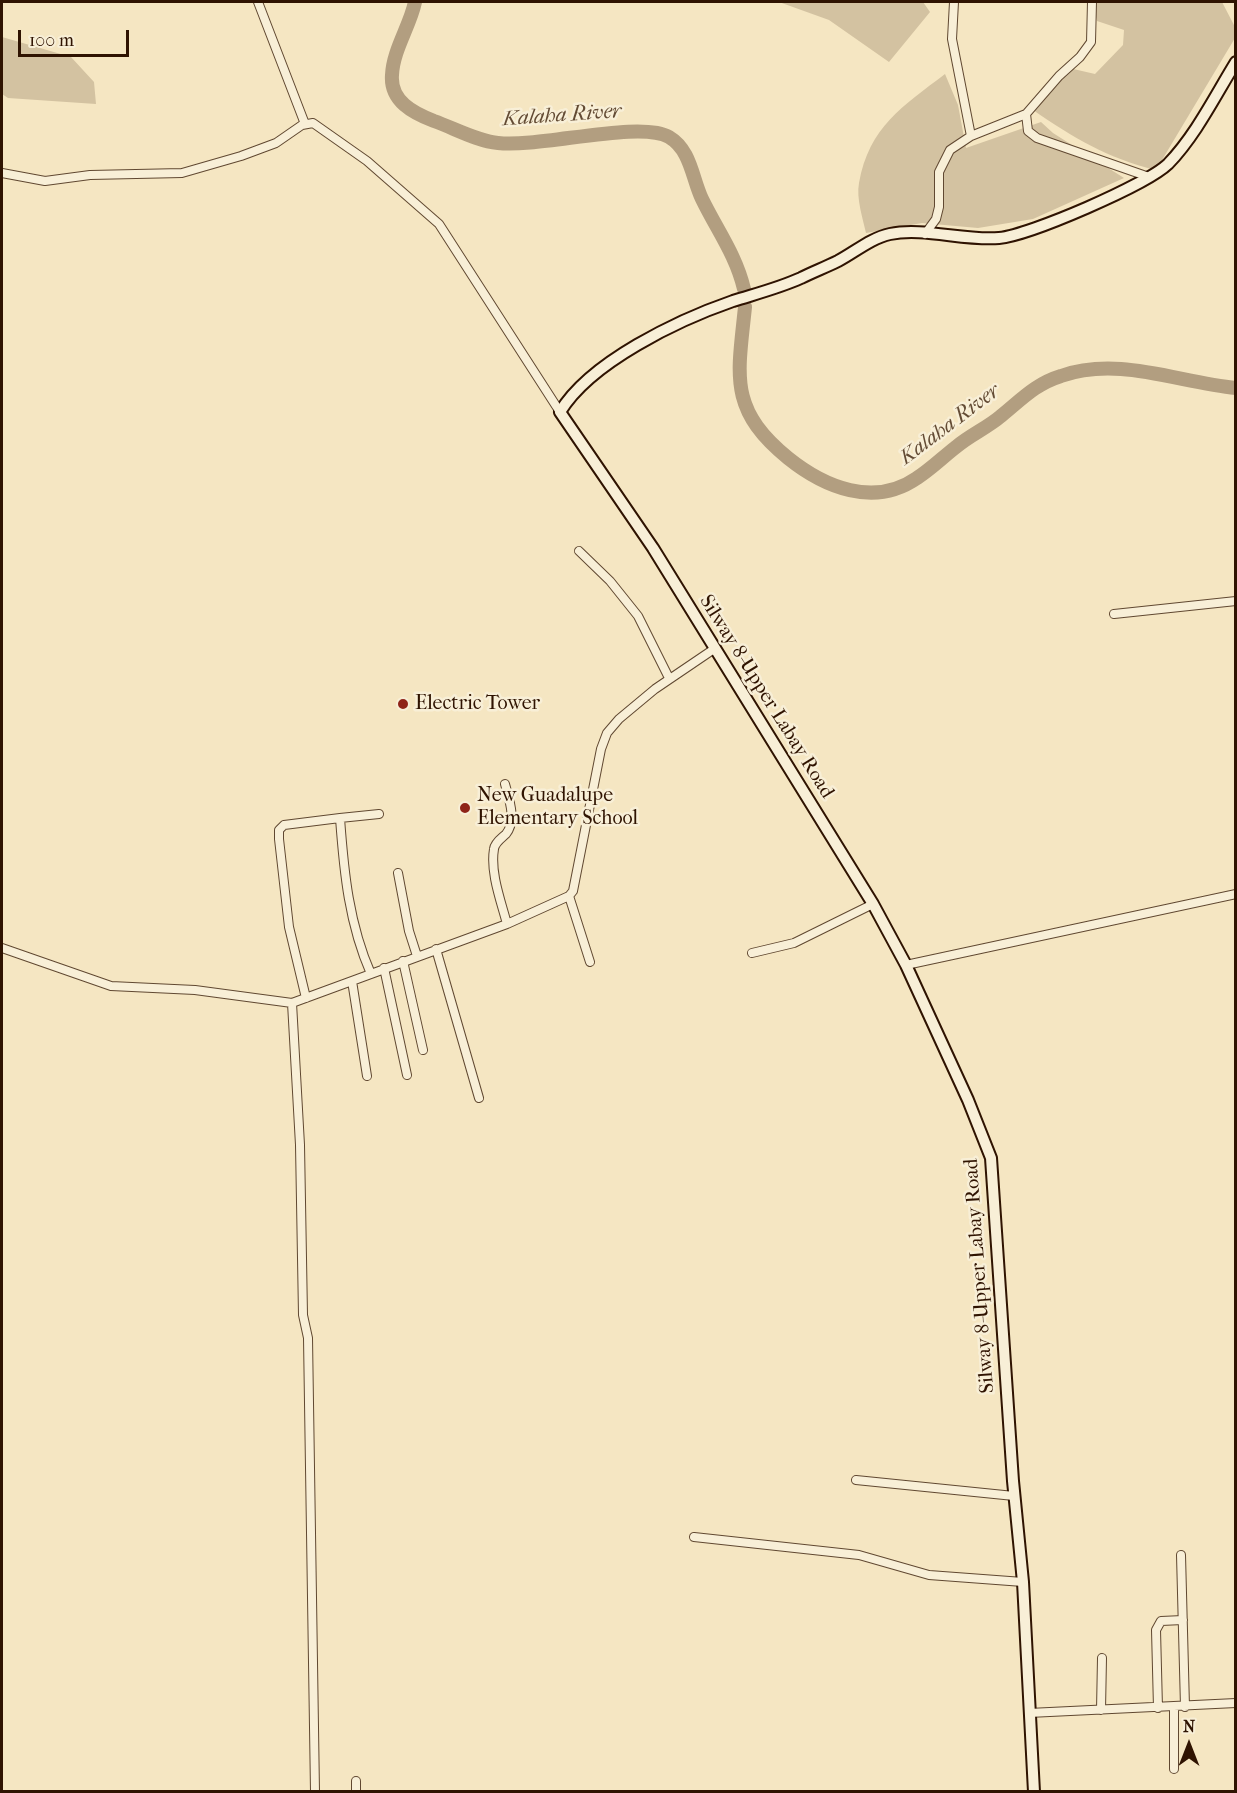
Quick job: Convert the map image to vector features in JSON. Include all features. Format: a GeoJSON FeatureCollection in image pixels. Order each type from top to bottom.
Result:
{"type":"FeatureCollection","features":[{"type":"Feature","properties":{"kind":"main road"},"geometry":{"type":"LineString","coordinates":[[560,412],[574,391],[596,371],[690,319],[798,279],[884,235],[905,233],[966,238],[1015,235],[1035,229],[1149,177],[1167,165],[1189,138],[1236,62]]}},
{"type":"Feature","properties":{"kind":"main road","name":"Silway 8-Upper Labay Road"},"geometry":{"type":"LineString","coordinates":[[560,412],[614,488],[873,904],[906,966],[983,1133],[991,1158],[1014,1496],[1023,1582],[1034,1791]]}},
{"type":"Feature","properties":{"kind":"street"},"geometry":{"type":"LineString","coordinates":[[258,2],[305,124]]}},
{"type":"Feature","properties":{"kind":"street"},"geometry":{"type":"LineString","coordinates":[[954,2],[952,39],[971,136]]}},
{"type":"Feature","properties":{"kind":"street"},"geometry":{"type":"LineString","coordinates":[[925,235],[936,219],[939,207],[938,181],[942,164],[950,150],[971,136],[1026,114],[1087,50],[1092,33],[1092,2]]}},
{"type":"Feature","properties":{"kind":"street"},"geometry":{"type":"LineString","coordinates":[[1026,114],[1028,131],[1037,138],[1149,177]]}},
{"type":"Feature","properties":{"kind":"street"},"geometry":{"type":"LineString","coordinates":[[2,172],[45,181],[90,175],[182,173],[214,165],[276,143],[305,124],[318,125],[367,161],[439,224],[560,412]]}},
{"type":"Feature","properties":{"kind":"street"},"geometry":{"type":"LineString","coordinates":[[579,551],[610,581],[638,616],[669,678]]}},
{"type":"Feature","properties":{"kind":"street"},"geometry":{"type":"LineString","coordinates":[[1114,614],[1236,601]]}},
{"type":"Feature","properties":{"kind":"street"},"geometry":{"type":"LineString","coordinates":[[2,948],[111,986],[195,990],[292,1003],[507,924],[569,896],[574,887],[599,759],[607,733],[619,719],[669,678],[714,649]]}},
{"type":"Feature","properties":{"kind":"street"},"geometry":{"type":"LineString","coordinates":[[505,784],[511,822],[494,851],[496,879],[507,924]]}},
{"type":"Feature","properties":{"kind":"street"},"geometry":{"type":"LineString","coordinates":[[306,998],[289,927],[279,834],[281,827],[287,824],[379,814]]}},
{"type":"Feature","properties":{"kind":"street"},"geometry":{"type":"LineString","coordinates":[[339,819],[344,880],[352,922],[359,949],[371,974]]}},
{"type":"Feature","properties":{"kind":"street"},"geometry":{"type":"LineString","coordinates":[[398,873],[408,931],[417,956]]}},
{"type":"Feature","properties":{"kind":"street"},"geometry":{"type":"LineString","coordinates":[[906,966],[1236,894]]}},
{"type":"Feature","properties":{"kind":"street"},"geometry":{"type":"LineString","coordinates":[[569,896],[590,962]]}},
{"type":"Feature","properties":{"kind":"street"},"geometry":{"type":"LineString","coordinates":[[752,953],[794,943],[873,904]]}},
{"type":"Feature","properties":{"kind":"street"},"geometry":{"type":"LineString","coordinates":[[436,949],[479,1098]]}},
{"type":"Feature","properties":{"kind":"street"},"geometry":{"type":"LineString","coordinates":[[403,961],[423,1050]]}},
{"type":"Feature","properties":{"kind":"street"},"geometry":{"type":"LineString","coordinates":[[384,968],[407,1075]]}},
{"type":"Feature","properties":{"kind":"street"},"geometry":{"type":"LineString","coordinates":[[352,981],[368,1076]]}},
{"type":"Feature","properties":{"kind":"street"},"geometry":{"type":"LineString","coordinates":[[292,1003],[300,1145],[303,1315],[308,1338],[315,1791]]}},
{"type":"Feature","properties":{"kind":"street"},"geometry":{"type":"LineString","coordinates":[[856,1480],[1014,1496]]}},
{"type":"Feature","properties":{"kind":"street"},"geometry":{"type":"LineString","coordinates":[[694,1537],[859,1555],[929,1575],[1023,1582]]}},
{"type":"Feature","properties":{"kind":"street"},"geometry":{"type":"LineString","coordinates":[[1181,1555],[1185,1707]]}},
{"type":"Feature","properties":{"kind":"street"},"geometry":{"type":"LineString","coordinates":[[1158,1708],[1157,1626],[1166,1620],[1183,1620]]}},
{"type":"Feature","properties":{"kind":"street"},"geometry":{"type":"LineString","coordinates":[[1101,1710],[1102,1658]]}},
{"type":"Feature","properties":{"kind":"street"},"geometry":{"type":"LineString","coordinates":[[1029,1713],[1174,1708],[1236,1703]]}},
{"type":"Feature","properties":{"kind":"street"},"geometry":{"type":"LineString","coordinates":[[1174,1708],[1174,1768]]}},
{"type":"Feature","properties":{"kind":"street"},"geometry":{"type":"LineString","coordinates":[[356,1781],[356,1791]]}},
{"type":"Feature","properties":{"kind":"shaded area"},"geometry":{"type":"Polygon","coordinates":[[[779,2],[923,2],[930,12],[889,62],[829,20],[779,2]]]}},
{"type":"Feature","properties":{"kind":"shaded area"},"geometry":{"type":"Polygon","coordinates":[[[1092,2],[1222,2],[1235,27],[1235,38],[1156,170],[1106,153],[1063,130],[1033,110],[1069,68],[1095,74],[1123,45],[1124,30],[1097,21],[1092,2]]]}},
{"type":"Feature","properties":{"kind":"shaded area"},"geometry":{"type":"Polygon","coordinates":[[[2,37],[71,57],[94,82],[96,104],[8,98],[2,94],[2,37]]]}},
{"type":"Feature","properties":{"kind":"shaded area"},"geometry":{"type":"Polygon","coordinates":[[[945,74],[958,105],[966,148],[1041,122],[1053,133],[1124,178],[1033,219],[978,228],[922,223],[866,233],[858,189],[871,147],[880,132],[902,108],[945,74]]]}},
{"type":"Feature","properties":{"kind":"waterway","name":"Kalaha River"},"geometry":{"type":"LineString","coordinates":[[415,2],[395,56],[392,75],[395,92],[404,105],[426,118],[474,137],[498,143],[538,142],[636,131],[669,137],[682,149],[690,165],[702,199],[731,254],[744,289]]}},
{"type":"Feature","properties":{"kind":"waterway","name":"Kalaha River"},"geometry":{"type":"LineString","coordinates":[[745,307],[740,353],[741,390],[746,407],[755,423],[788,458],[817,478],[833,485],[867,493],[884,492],[901,487],[917,478],[1036,388],[1061,376],[1082,371],[1126,369],[1236,388]]}},
{"type":"Feature","properties":{"kind":"place","name":"Electric Tower"},"geometry":{"type":"Point","coordinates":[403,704]}},
{"type":"Feature","properties":{"kind":"place","name":"New Guadalupe Elementary School"},"geometry":{"type":"Point","coordinates":[465,808]}}]}
